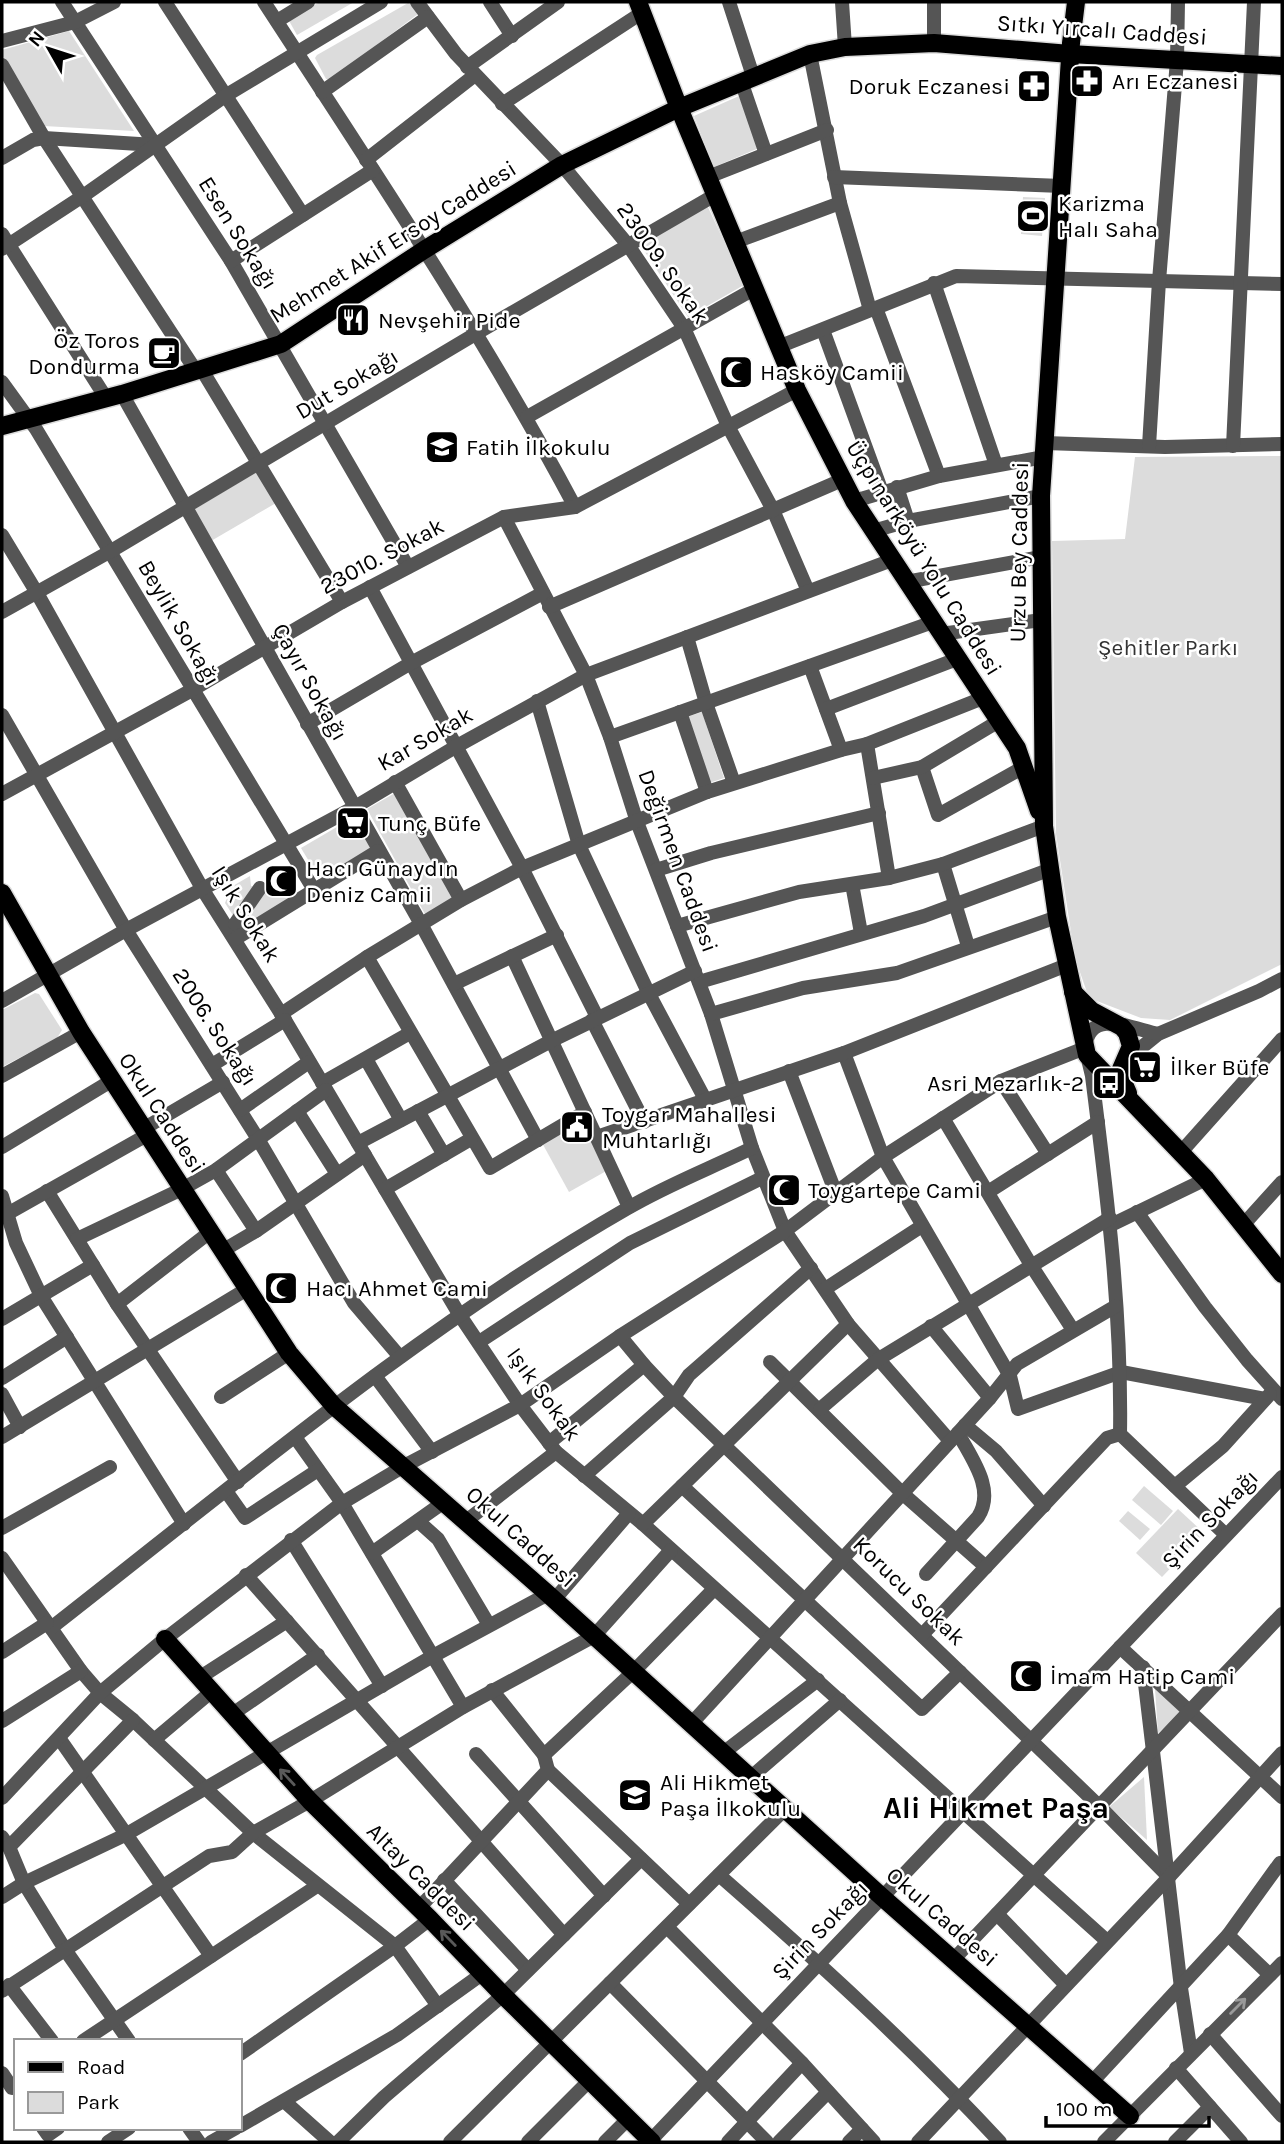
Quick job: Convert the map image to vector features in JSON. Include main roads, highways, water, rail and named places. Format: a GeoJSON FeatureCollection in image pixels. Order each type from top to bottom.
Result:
{"type":"FeatureCollection","features":[{"type":"Feature","properties":{"kind":"main road","name":"Urzu Bey Caddesi"},"geometry":{"type":"LineString","coordinates":[[1076,2],[1070,54],[1041,496],[1044,826],[1057,917],[1073,992],[1091,1056],[1131,1099]]}},
{"type":"Feature","properties":{"kind":"main road","name":"Üçpınarköyü Yolu Caddesi"},"geometry":{"type":"LineString","coordinates":[[640,7],[679,108],[797,390],[854,501],[1017,748],[1044,826]]}},
{"type":"Feature","properties":{"kind":"main road","name":"Sıtkı Yırcalı Caddesi"},"geometry":{"type":"LineString","coordinates":[[679,108],[810,54],[845,47],[934,43],[1282,66]]}},
{"type":"Feature","properties":{"kind":"main road","name":"Mehmet Akif Ersoy Caddesi"},"geometry":{"type":"LineString","coordinates":[[2,426],[114,396],[281,344],[424,250],[562,165],[679,108]]}},
{"type":"Feature","properties":{"kind":"main road","name":"Okul Caddesi"},"geometry":{"type":"LineString","coordinates":[[2,892],[111,1081],[289,1353],[334,1406],[634,1671],[882,1898],[1130,2116]]}},
{"type":"Feature","properties":{"kind":"main road"},"geometry":{"type":"LineString","coordinates":[[1073,992],[1092,1011],[1127,1032],[1131,1046],[1121,1069],[1121,1077],[1131,1099],[1206,1179],[1282,1274]]}},
{"type":"Feature","properties":{"kind":"main road","name":"Altay Caddesi"},"geometry":{"type":"LineString","coordinates":[[165,1639],[266,1755],[310,1801],[550,2043],[652,2141]]}},
{"type":"Feature","properties":{"kind":"place","name":"Arı Eczanesi"},"geometry":{"type":"Point","coordinates":[1087,81]}},
{"type":"Feature","properties":{"kind":"place","name":"Doruk Eczanesi"},"geometry":{"type":"Point","coordinates":[1034,86]}},
{"type":"Feature","properties":{"kind":"place","name":"Karizma Halı Saha"},"geometry":{"type":"Point","coordinates":[1033,216]}},
{"type":"Feature","properties":{"kind":"place","name":"Nevşehir Pide"},"geometry":{"type":"Point","coordinates":[353,320]}},
{"type":"Feature","properties":{"kind":"place","name":"Öz Toros Dondurma"},"geometry":{"type":"Point","coordinates":[164,353]}},
{"type":"Feature","properties":{"kind":"place","name":"Hasköy Camii"},"geometry":{"type":"Point","coordinates":[736,372]}},
{"type":"Feature","properties":{"kind":"place","name":"Fatih İlkokulu"},"geometry":{"type":"Point","coordinates":[442,447]}},
{"type":"Feature","properties":{"kind":"place","name":"Tunç Büfe"},"geometry":{"type":"Point","coordinates":[353,823]}},
{"type":"Feature","properties":{"kind":"place","name":"Hacı Günaydın Deniz Camii"},"geometry":{"type":"Point","coordinates":[281,881]}},
{"type":"Feature","properties":{"kind":"place","name":"İlker Büfe"},"geometry":{"type":"Point","coordinates":[1145,1067]}},
{"type":"Feature","properties":{"kind":"place","name":"Asri Mezarlık-2"},"geometry":{"type":"Point","coordinates":[1109,1083]}},
{"type":"Feature","properties":{"kind":"place","name":"Toygar Mahallesi Muhtarlığı"},"geometry":{"type":"Point","coordinates":[577,1127]}},
{"type":"Feature","properties":{"kind":"place","name":"Toygartepe Cami"},"geometry":{"type":"Point","coordinates":[784,1190]}},
{"type":"Feature","properties":{"kind":"place","name":"Hacı Ahmet Cami"},"geometry":{"type":"Point","coordinates":[281,1288]}},
{"type":"Feature","properties":{"kind":"place","name":"İmam Hatip Cami"},"geometry":{"type":"Point","coordinates":[1026,1676]}},
{"type":"Feature","properties":{"kind":"place","name":"Ali Hikmet Paşa İlkokulu"},"geometry":{"type":"Point","coordinates":[635,1795]}},
{"type":"Feature","properties":{"kind":"district","name":"Ali Hikmet Paşa"},"geometry":{"type":"Point","coordinates":[996,1808]}},
{"type":"Feature","properties":{"kind":"park label","name":"Şehitler Parkı"},"geometry":{"type":"Point","coordinates":[1168,647]}}]}
